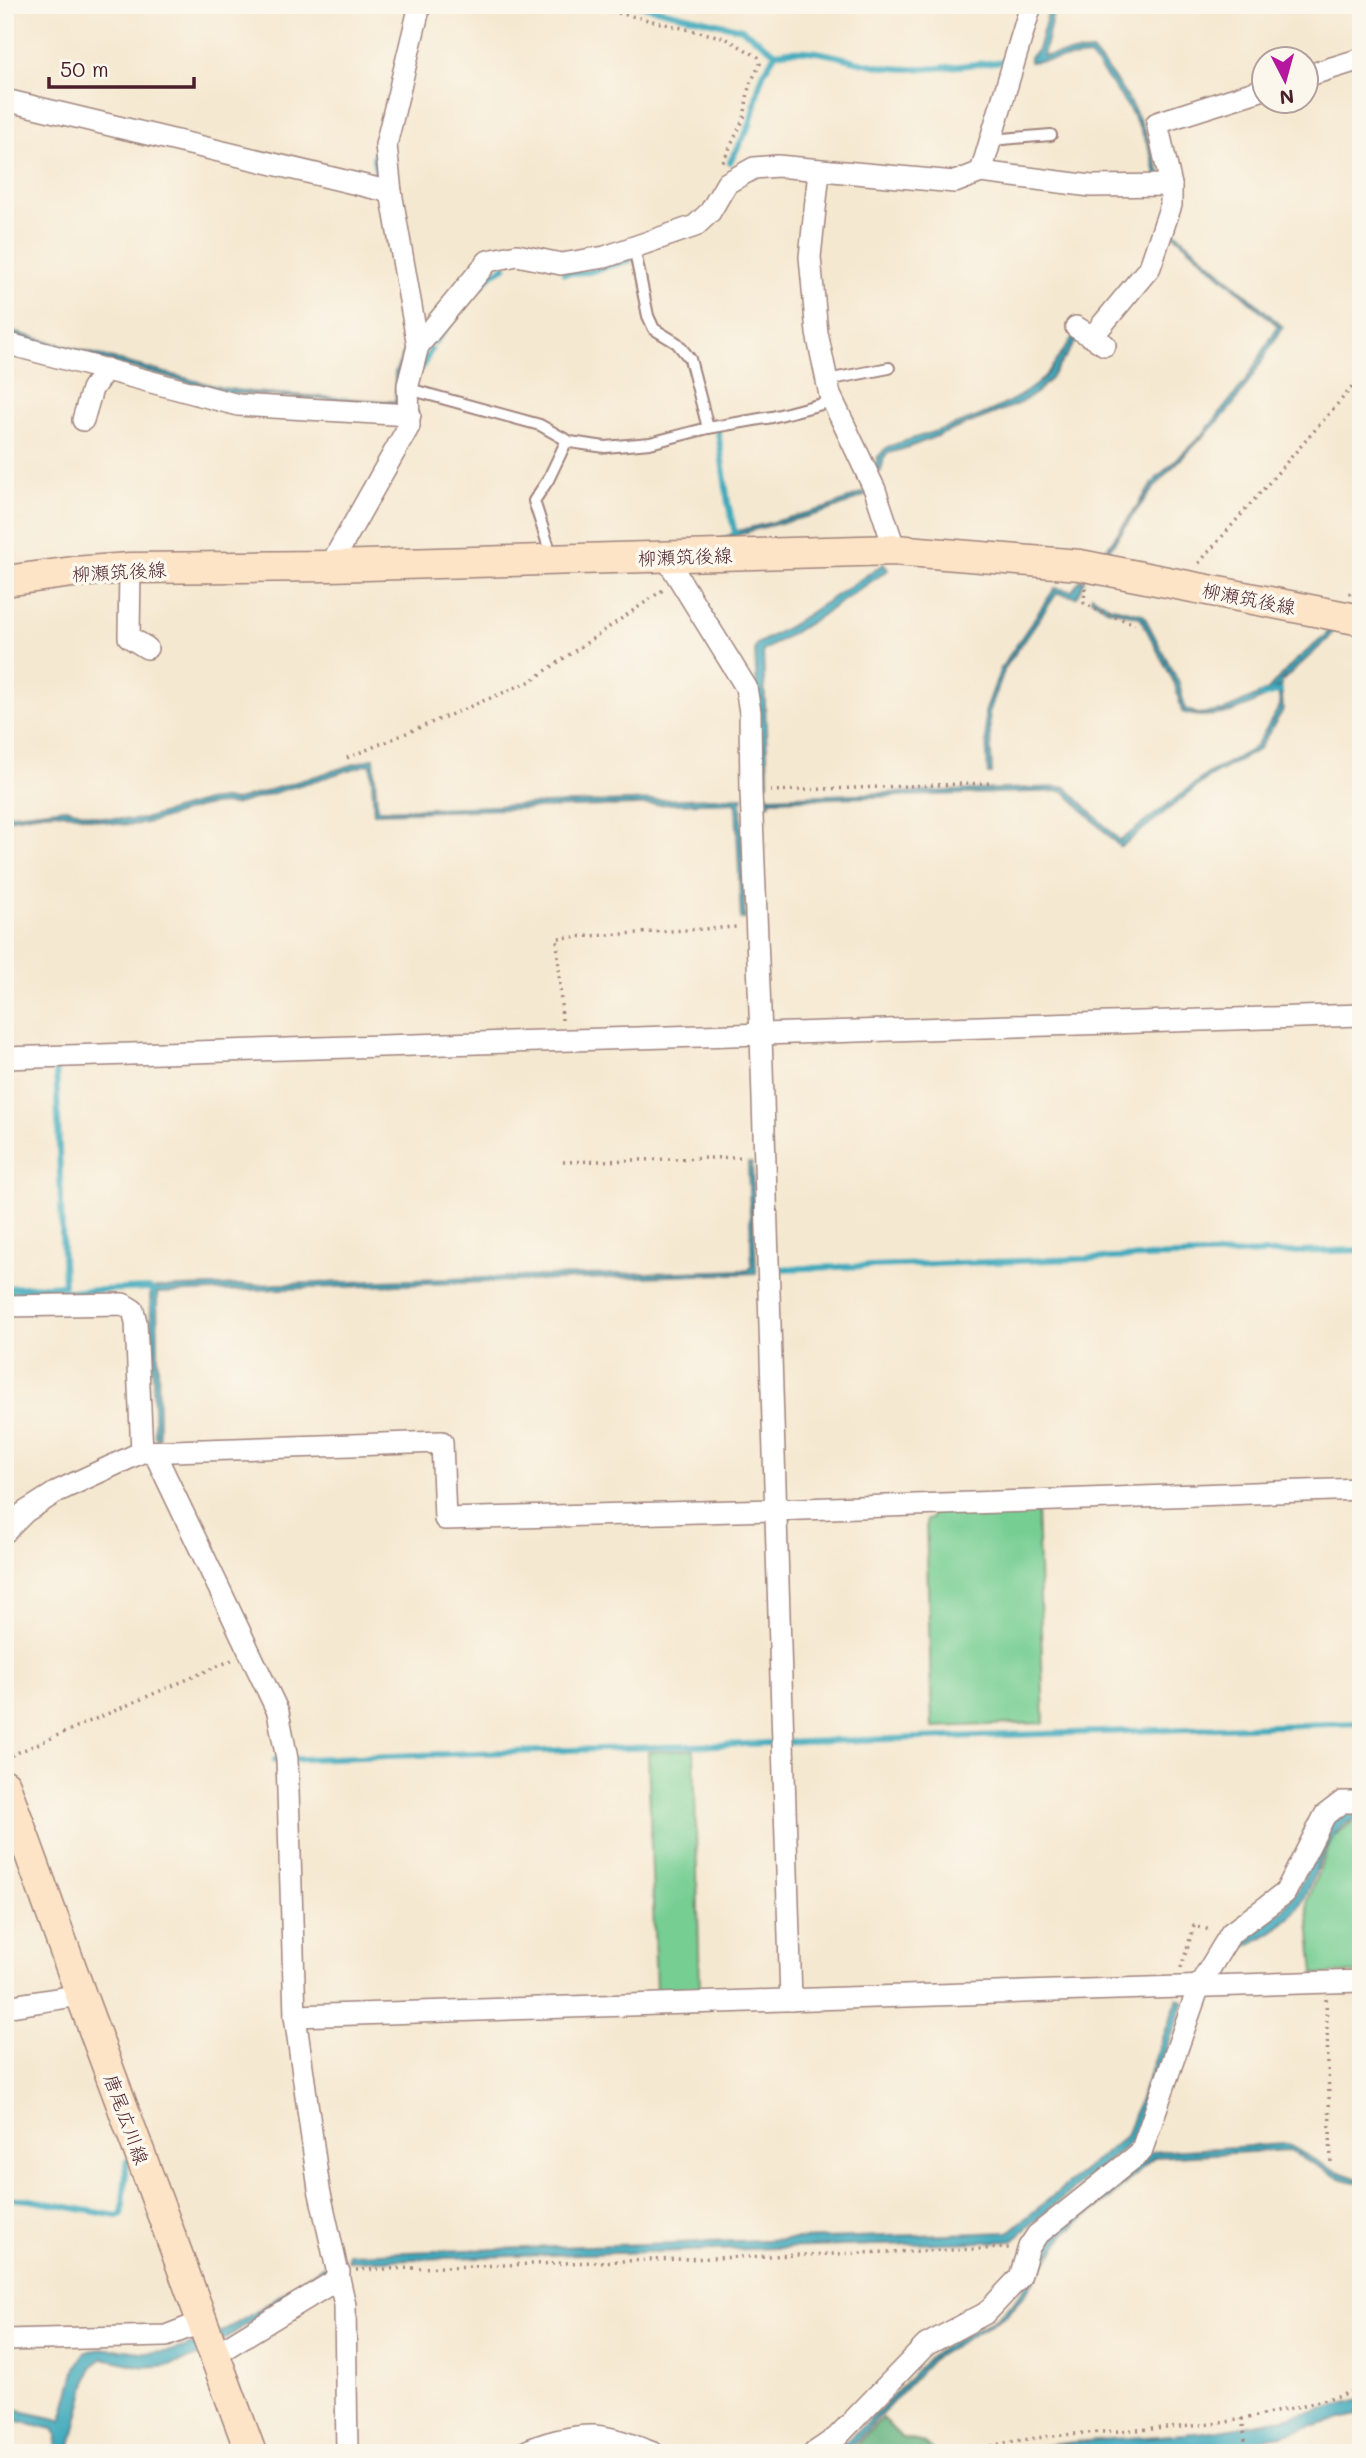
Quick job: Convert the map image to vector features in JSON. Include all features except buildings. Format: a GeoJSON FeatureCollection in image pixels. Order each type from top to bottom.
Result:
{"type":"FeatureCollection","features":[{"type":"Feature","properties":{"kind":"main road","name":"柳瀬筑後線"},"geometry":{"type":"LineString","coordinates":[[5,582],[73,572],[130,568],[330,566],[552,559],[672,567],[895,550],[1092,568],[1361,620]]}},
{"type":"Feature","properties":{"kind":"main road","name":"唐尾広川線"},"geometry":{"type":"LineString","coordinates":[[5,1784],[251,2453]]}},
{"type":"Feature","properties":{"kind":"street"},"geometry":{"type":"LineString","coordinates":[[330,566],[409,426],[409,389],[418,346],[391,192],[386,145],[420,5]]}},
{"type":"Feature","properties":{"kind":"street"},"geometry":{"type":"LineString","coordinates":[[981,172],[1031,5]]}},
{"type":"Feature","properties":{"kind":"street"},"geometry":{"type":"LineString","coordinates":[[1320,72],[1361,59]]}},
{"type":"Feature","properties":{"kind":"street"},"geometry":{"type":"LineString","coordinates":[[1091,336],[1150,267],[1171,205],[1171,185],[1157,123],[1250,94]]}},
{"type":"Feature","properties":{"kind":"street"},"geometry":{"type":"LineString","coordinates":[[5,100],[391,192]]}},
{"type":"Feature","properties":{"kind":"street"},"geometry":{"type":"LineString","coordinates":[[418,346],[488,261],[517,255],[561,264],[605,257],[695,226],[710,212],[727,183],[754,168],[777,166],[955,183],[981,172],[1091,186],[1171,185]]}},
{"type":"Feature","properties":{"kind":"street"},"geometry":{"type":"LineString","coordinates":[[819,171],[810,257],[817,332],[833,401],[875,490],[895,550]]}},
{"type":"Feature","properties":{"kind":"street"},"geometry":{"type":"LineString","coordinates":[[5,342],[238,405],[410,415]]}},
{"type":"Feature","properties":{"kind":"street"},"geometry":{"type":"LineString","coordinates":[[83,420],[92,389],[106,369]]}},
{"type":"Feature","properties":{"kind":"street"},"geometry":{"type":"LineString","coordinates":[[672,567],[746,687],[750,712],[791,2000]]}},
{"type":"Feature","properties":{"kind":"street"},"geometry":{"type":"LineString","coordinates":[[130,568],[129,637],[147,648]]}},
{"type":"Feature","properties":{"kind":"street"},"geometry":{"type":"LineString","coordinates":[[5,1058],[1361,1015]]}},
{"type":"Feature","properties":{"kind":"street"},"geometry":{"type":"LineString","coordinates":[[5,1306],[123,1304],[133,1310],[148,1452],[278,1712],[287,1759],[295,2015],[319,2189],[345,2305],[347,2453]]}},
{"type":"Feature","properties":{"kind":"street"},"geometry":{"type":"LineString","coordinates":[[5,1532],[25,1512],[58,1491],[148,1452],[442,1442],[445,1519],[1361,1489]]}},
{"type":"Feature","properties":{"kind":"street"},"geometry":{"type":"LineString","coordinates":[[814,2453],[836,2438],[926,2345],[986,2313],[1020,2277],[1029,2248],[1037,2235],[1141,2152],[1199,1986],[1230,1935],[1285,1893],[1325,1815],[1342,1802],[1361,1802]]}},
{"type":"Feature","properties":{"kind":"street"},"geometry":{"type":"LineString","coordinates":[[295,2015],[1361,1981]]}},
{"type":"Feature","properties":{"kind":"street"},"geometry":{"type":"LineString","coordinates":[[5,2007],[81,1995]]}},
{"type":"Feature","properties":{"kind":"street"},"geometry":{"type":"LineString","coordinates":[[5,2340],[166,2336],[209,2340],[333,2282],[339,2273]]}},
{"type":"Feature","properties":{"kind":"street"},"geometry":{"type":"LineString","coordinates":[[523,2453],[540,2445],[593,2436],[633,2445],[653,2453]]}},
{"type":"Feature","properties":{"kind":"lane"},"geometry":{"type":"LineString","coordinates":[[991,139],[1051,135]]}},
{"type":"Feature","properties":{"kind":"lane"},"geometry":{"type":"LineString","coordinates":[[634,247],[648,316],[654,329],[677,343],[690,359],[708,428]]}},
{"type":"Feature","properties":{"kind":"lane"},"geometry":{"type":"LineString","coordinates":[[827,380],[889,368]]}},
{"type":"Feature","properties":{"kind":"lane"},"geometry":{"type":"LineString","coordinates":[[409,389],[540,425],[567,440],[605,447],[650,443],[833,401]]}},
{"type":"Feature","properties":{"kind":"lane"},"geometry":{"type":"LineString","coordinates":[[552,559],[534,501],[548,480],[567,440]]}},
{"type":"Feature","properties":{"kind":"path"},"geometry":{"type":"LineString","coordinates":[[584,5],[725,38],[758,57],[760,64],[749,86],[744,118],[722,161],[722,171],[727,183]]}},
{"type":"Feature","properties":{"kind":"path"},"geometry":{"type":"LineString","coordinates":[[1181,585],[1361,377]]}},
{"type":"Feature","properties":{"kind":"path"},"geometry":{"type":"LineString","coordinates":[[347,758],[531,681],[672,567]]}},
{"type":"Feature","properties":{"kind":"path"},"geometry":{"type":"LineString","coordinates":[[1092,568],[1083,596],[1084,603],[1135,624]]}},
{"type":"Feature","properties":{"kind":"path"},"geometry":{"type":"LineString","coordinates":[[751,792],[991,783]]}},
{"type":"Feature","properties":{"kind":"path"},"geometry":{"type":"LineString","coordinates":[[563,1042],[557,938],[756,926]]}},
{"type":"Feature","properties":{"kind":"path"},"geometry":{"type":"LineString","coordinates":[[563,1162],[764,1156]]}},
{"type":"Feature","properties":{"kind":"path"},"geometry":{"type":"LineString","coordinates":[[5,1758],[250,1652]]}},
{"type":"Feature","properties":{"kind":"path"},"geometry":{"type":"LineString","coordinates":[[1175,1987],[1194,1926],[1230,1935]]}},
{"type":"Feature","properties":{"kind":"path"},"geometry":{"type":"LineString","coordinates":[[1325,1982],[1331,2162]]}},
{"type":"Feature","properties":{"kind":"path"},"geometry":{"type":"LineString","coordinates":[[339,2273],[372,2268],[1029,2248]]}},
{"type":"Feature","properties":{"kind":"path"},"geometry":{"type":"LineString","coordinates":[[964,2453],[1056,2434],[1220,2423],[1361,2390]]}},
{"type":"Feature","properties":{"kind":"path"},"geometry":{"type":"LineString","coordinates":[[1242,2418],[1247,2453]]}},
{"type":"Feature","properties":{"kind":"green space"},"geometry":{"type":"Polygon","coordinates":[[[1037,1507],[1044,1723],[932,1727],[926,1520],[931,1519],[933,1510],[1037,1507]]]}},
{"type":"Feature","properties":{"kind":"green space"},"geometry":{"type":"Polygon","coordinates":[[[694,1750],[700,1991],[656,1993],[648,1752],[694,1750]]]}},
{"type":"Feature","properties":{"kind":"green space"},"geometry":{"type":"Polygon","coordinates":[[[1356,1819],[1361,1819],[1361,1973],[1314,1974],[1307,1900],[1333,1837],[1356,1819]]]}},
{"type":"Feature","properties":{"kind":"green space"},"geometry":{"type":"Polygon","coordinates":[[[882,2418],[902,2438],[925,2443],[936,2453],[848,2453],[882,2418]]]}},
{"type":"Feature","properties":{"kind":"water"},"geometry":{"type":"Polygon","coordinates":[[[1050,5],[1055,5],[1043,56],[1092,51],[1134,109],[1149,140],[1161,176],[1156,176],[1147,143],[1131,112],[1090,56],[1030,62],[1030,57],[1038,50],[1050,5]]]}},
{"type":"Feature","properties":{"kind":"water"},"geometry":{"type":"Polygon","coordinates":[[[381,202],[384,202],[409,349],[399,375],[398,404],[227,393],[5,334],[5,330],[222,388],[396,402],[395,373],[407,345],[381,202]]]}},
{"type":"Feature","properties":{"kind":"water"},"geometry":{"type":"Polygon","coordinates":[[[1173,230],[1283,327],[1231,407],[1158,483],[1103,559],[1100,558],[1157,478],[1204,433],[1245,382],[1278,326],[1171,232],[1173,230]]]}},
{"type":"Feature","properties":{"kind":"water"},"geometry":{"type":"Polygon","coordinates":[[[1073,337],[1077,340],[1050,379],[1037,392],[1018,404],[888,453],[884,457],[881,471],[875,471],[877,458],[887,447],[965,422],[1021,395],[1037,384],[1052,368],[1073,337]]]}},
{"type":"Feature","properties":{"kind":"water"},"geometry":{"type":"Polygon","coordinates":[[[864,492],[866,495],[830,510],[758,529],[716,545],[714,543],[738,531],[829,507],[864,492]]]}},
{"type":"Feature","properties":{"kind":"water"},"geometry":{"type":"Polygon","coordinates":[[[884,564],[888,570],[763,651],[768,783],[761,783],[755,649],[757,644],[790,626],[884,564]]]}},
{"type":"Feature","properties":{"kind":"water"},"geometry":{"type":"Polygon","coordinates":[[[1081,579],[1084,580],[1077,597],[1057,593],[1005,668],[989,713],[992,774],[988,774],[985,713],[1001,668],[1055,588],[1072,591],[1081,579]]]}},
{"type":"Feature","properties":{"kind":"water"},"geometry":{"type":"Polygon","coordinates":[[[1092,595],[1109,606],[1143,614],[1179,683],[1185,709],[1198,714],[1223,711],[1267,691],[1294,662],[1325,636],[1332,625],[1336,627],[1328,639],[1281,682],[1283,710],[1258,750],[1209,777],[1122,846],[1064,791],[770,800],[770,804],[764,805],[763,796],[769,795],[1066,787],[1120,841],[1210,772],[1250,751],[1257,744],[1280,706],[1278,687],[1265,697],[1225,714],[1204,716],[1182,712],[1175,684],[1140,617],[1107,609],[1091,599],[1092,595]]]}},
{"type":"Feature","properties":{"kind":"water"},"geometry":{"type":"Polygon","coordinates":[[[374,758],[377,808],[380,810],[743,797],[741,804],[745,919],[741,919],[736,802],[374,813],[369,764],[234,805],[210,805],[139,824],[120,824],[58,812],[5,819],[5,815],[66,808],[99,817],[144,819],[206,801],[234,801],[374,758]]]}},
{"type":"Feature","properties":{"kind":"water"},"geometry":{"type":"Polygon","coordinates":[[[748,1163],[752,1163],[756,1273],[157,1293],[159,1439],[155,1437],[150,1288],[749,1270],[752,1265],[748,1163]]]}},
{"type":"Feature","properties":{"kind":"water"},"geometry":{"type":"Polygon","coordinates":[[[1361,1811],[1361,1819],[1349,1822],[1338,1830],[1293,1914],[1274,1930],[1238,1951],[1234,1943],[1284,1909],[1298,1889],[1331,1824],[1342,1815],[1361,1811]]]}},
{"type":"Feature","properties":{"kind":"water"},"geometry":{"type":"Polygon","coordinates":[[[1178,1998],[1184,2002],[1133,2140],[1011,2241],[348,2261],[348,2254],[1009,2232],[1126,2136],[1178,1998]]]}},
{"type":"Feature","properties":{"kind":"water"},"geometry":{"type":"Polygon","coordinates":[[[1287,2144],[1329,2168],[1361,2180],[1361,2184],[1340,2178],[1288,2150],[1154,2157],[1109,2199],[1066,2232],[1023,2297],[1006,2315],[934,2358],[860,2437],[842,2453],[834,2453],[876,2414],[928,2359],[945,2346],[995,2319],[1015,2301],[1052,2241],[1066,2225],[1151,2152],[1287,2144]]]}},
{"type":"Feature","properties":{"kind":"water"},"geometry":{"type":"Polygon","coordinates":[[[324,2265],[327,2271],[199,2356],[171,2365],[144,2367],[103,2358],[91,2367],[69,2453],[56,2453],[57,2435],[53,2429],[5,2418],[5,2404],[24,2412],[62,2420],[76,2368],[85,2352],[107,2349],[159,2352],[191,2345],[250,2315],[324,2265]]]}},
{"type":"Feature","properties":{"kind":"water"},"geometry":{"type":"Polygon","coordinates":[[[1361,2399],[1361,2414],[1246,2444],[1143,2453],[1005,2453],[1083,2441],[1232,2428],[1361,2399]]]}},
{"type":"Feature","properties":{"kind":"waterway"},"geometry":{"type":"LineString","coordinates":[[639,5],[742,29],[776,53]]}},
{"type":"Feature","properties":{"kind":"waterway"},"geometry":{"type":"LineString","coordinates":[[730,162],[750,125],[764,72],[776,53],[806,51],[906,69],[1006,61]]}},
{"type":"Feature","properties":{"kind":"waterway"},"geometry":{"type":"LineString","coordinates":[[377,176],[374,158],[378,143]]}},
{"type":"Feature","properties":{"kind":"waterway"},"geometry":{"type":"LineString","coordinates":[[564,273],[588,272],[630,260]]}},
{"type":"Feature","properties":{"kind":"waterway"},"geometry":{"type":"LineString","coordinates":[[477,290],[493,273],[505,267]]}},
{"type":"Feature","properties":{"kind":"waterway"},"geometry":{"type":"LineString","coordinates":[[434,343],[468,301]]}},
{"type":"Feature","properties":{"kind":"waterway"},"geometry":{"type":"LineString","coordinates":[[422,367],[431,350]]}},
{"type":"Feature","properties":{"kind":"waterway"},"geometry":{"type":"LineString","coordinates":[[718,431],[735,533]]}},
{"type":"Feature","properties":{"kind":"waterway"},"geometry":{"type":"LineString","coordinates":[[1262,696],[1280,691]]}},
{"type":"Feature","properties":{"kind":"waterway"},"geometry":{"type":"LineString","coordinates":[[5,1288],[64,1285],[56,1064],[59,1064]]}},
{"type":"Feature","properties":{"kind":"waterway"},"geometry":{"type":"LineString","coordinates":[[778,1269],[1361,1250]]}},
{"type":"Feature","properties":{"kind":"waterway"},"geometry":{"type":"LineString","coordinates":[[5,1294],[149,1288],[153,1291]]}},
{"type":"Feature","properties":{"kind":"waterway"},"geometry":{"type":"LineString","coordinates":[[5,1502],[11,1509]]}},
{"type":"Feature","properties":{"kind":"waterway"},"geometry":{"type":"LineString","coordinates":[[275,1760],[1361,1723]]}},
{"type":"Feature","properties":{"kind":"waterway"},"geometry":{"type":"LineString","coordinates":[[5,2198],[117,2216],[122,2214],[127,2161]]}},
{"type":"Feature","properties":{"kind":"waterway"},"geometry":{"type":"LineString","coordinates":[[1257,2453],[1261,2434]]}}]}
